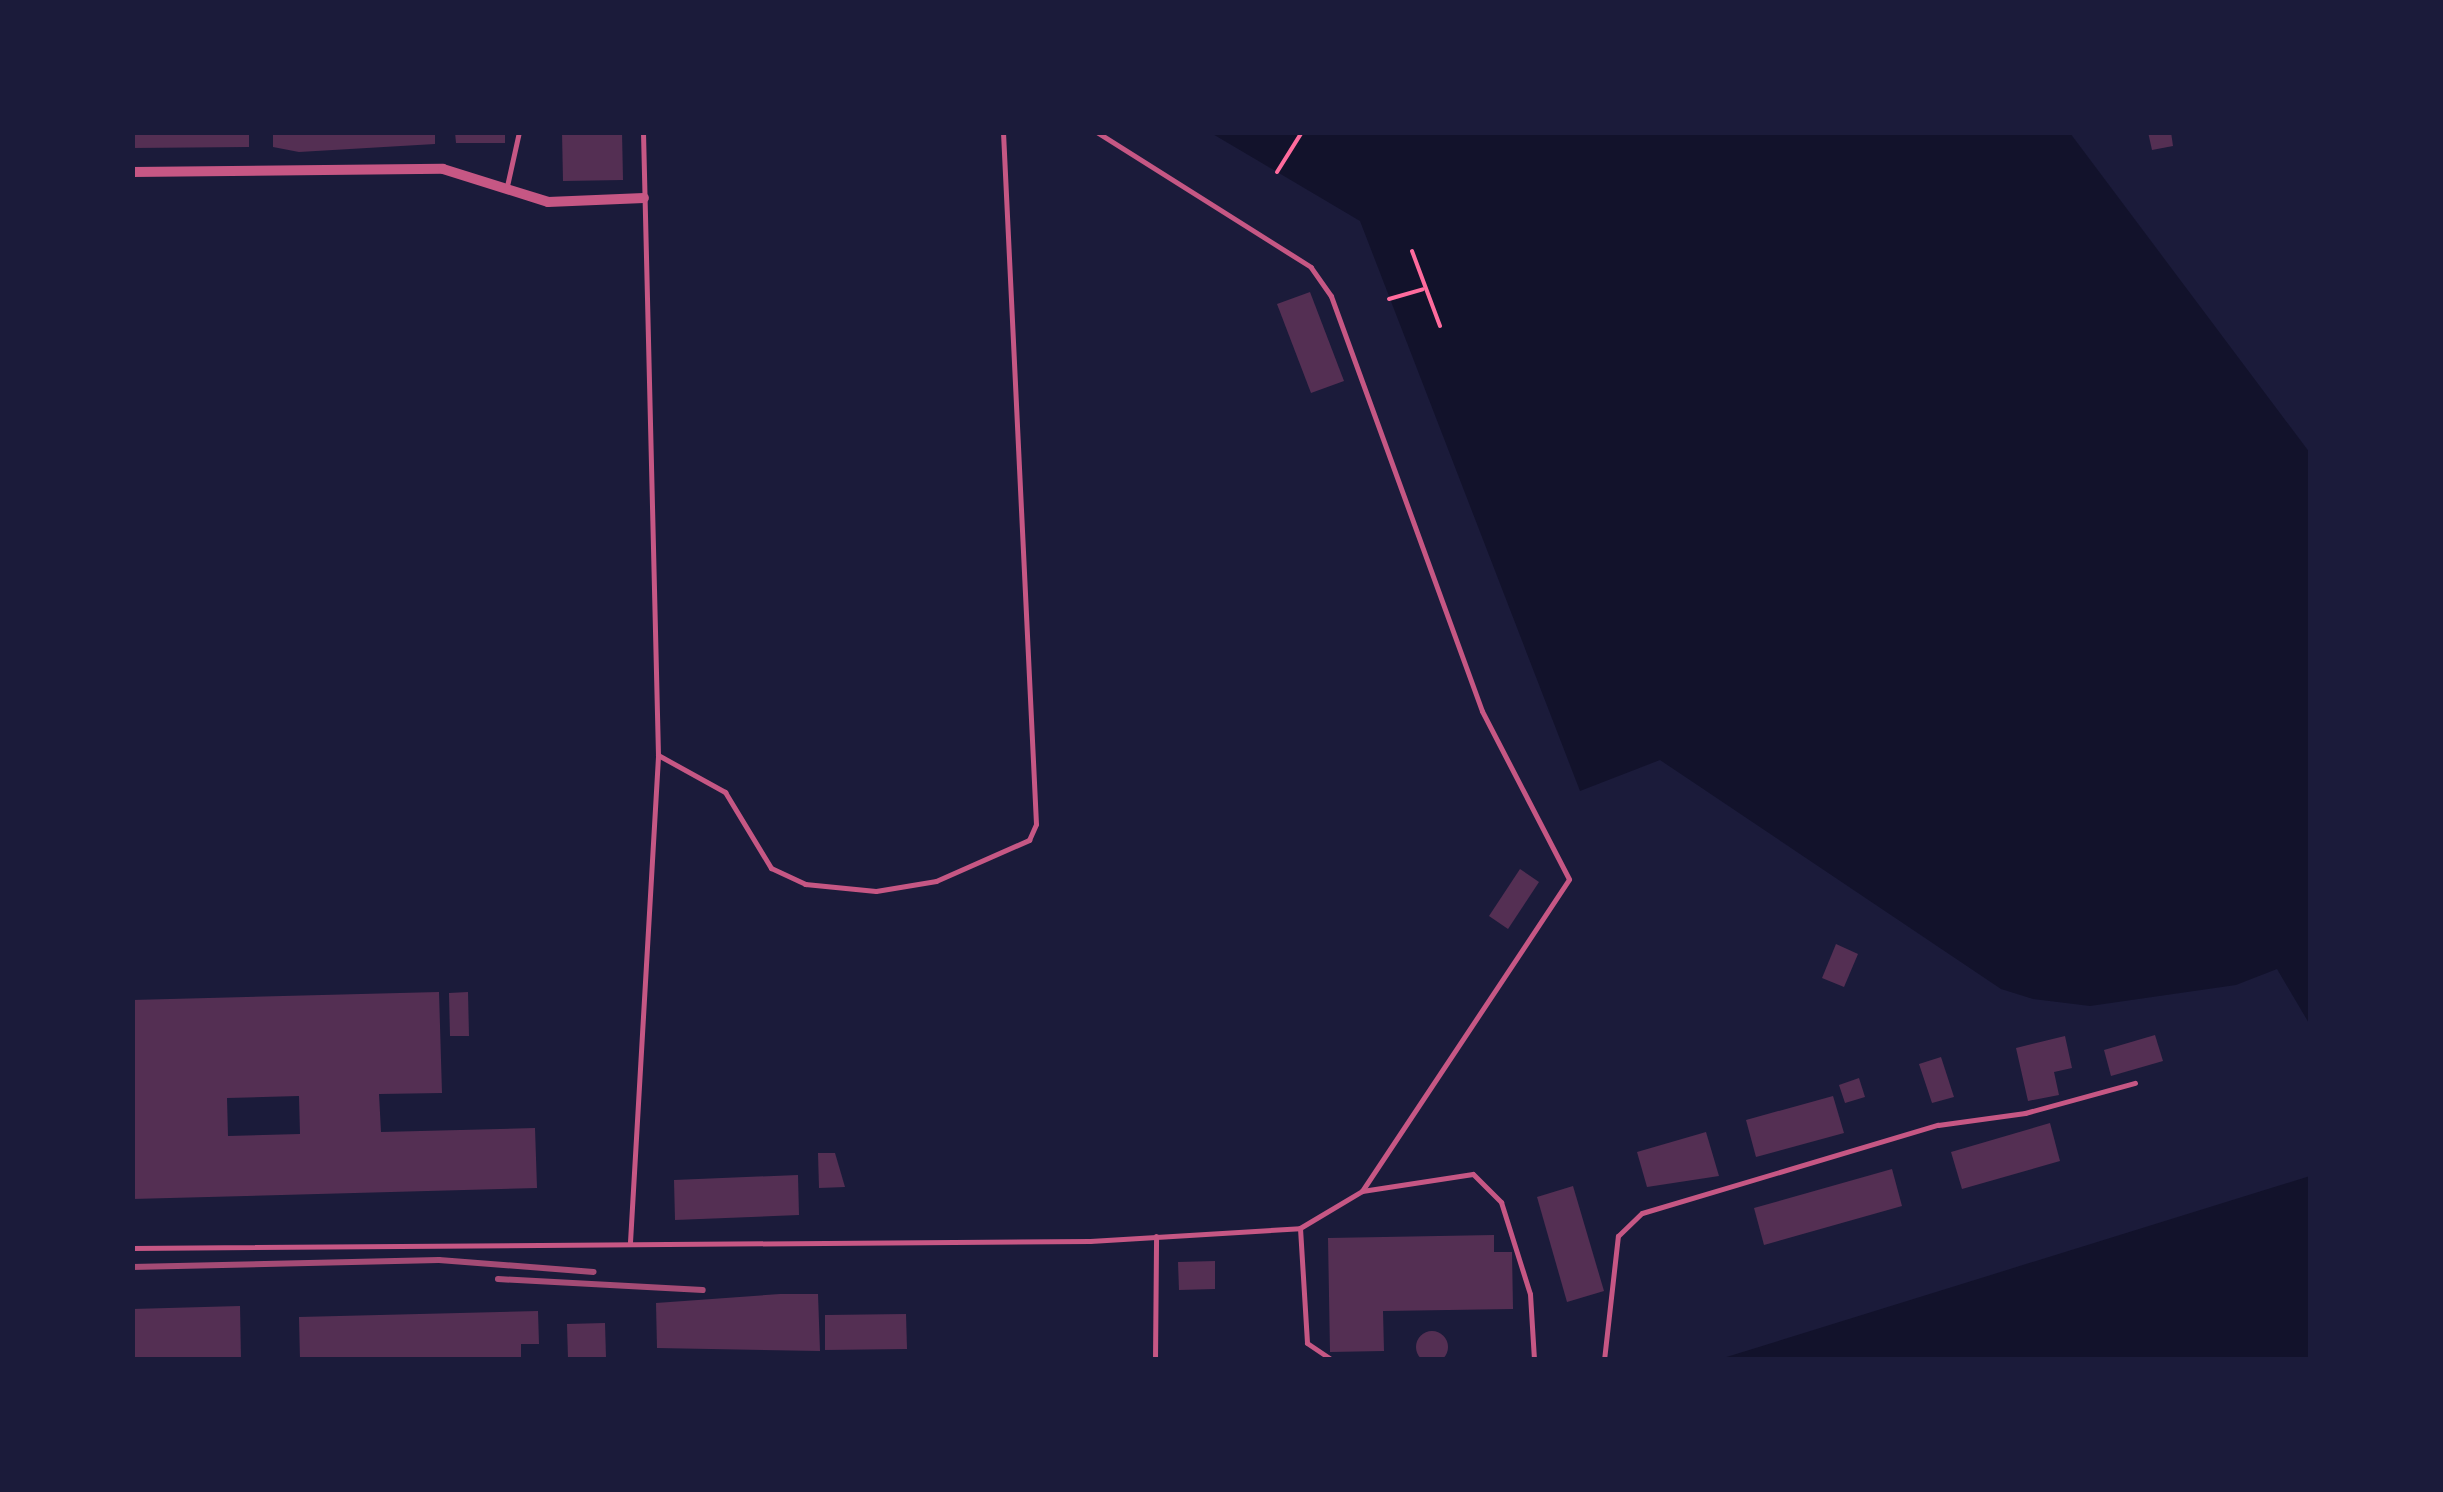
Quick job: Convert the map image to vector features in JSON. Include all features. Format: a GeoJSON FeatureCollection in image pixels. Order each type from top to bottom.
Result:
{"type":"FeatureCollection","features":[{"type":"Feature","properties":{"kind":"street"},"geometry":{"type":"LineString","coordinates":[[132,172],[444,169],[548,202],[644,198]]}},
{"type":"Feature","properties":{"kind":"lane"},"geometry":{"type":"LineString","coordinates":[[506,189],[519,132]]}},
{"type":"Feature","properties":{"kind":"lane"},"geometry":{"type":"LineString","coordinates":[[630,1242],[658,755],[643,132]]}},
{"type":"Feature","properties":{"kind":"lane"},"geometry":{"type":"LineString","coordinates":[[658,755],[725,792],[771,868],[805,884],[876,891],[936,882],[1030,840],[1036,824],[1003,132]]}},
{"type":"Feature","properties":{"kind":"lane"},"geometry":{"type":"LineString","coordinates":[[1098,132],[1296,257],[1332,296],[1482,710],[1570,879],[1362,1191]]}},
{"type":"Feature","properties":{"kind":"lane"},"geometry":{"type":"LineString","coordinates":[[1604,1360],[1618,1236],[1642,1213],[1938,1125],[2026,1114],[2135,1082]]}},
{"type":"Feature","properties":{"kind":"lane"},"geometry":{"type":"LineString","coordinates":[[132,1248],[1156,1236],[1300,1228],[1362,1191],[1473,1174],[1501,1202],[1530,1294],[1534,1360]]}},
{"type":"Feature","properties":{"kind":"lane"},"geometry":{"type":"LineString","coordinates":[[1300,1228],[1307,1343],[1332,1360]]}},
{"type":"Feature","properties":{"kind":"lane"},"geometry":{"type":"LineString","coordinates":[[1155,1360],[1156,1236]]}},
{"type":"Feature","properties":{"kind":"path"},"geometry":{"type":"LineString","coordinates":[[1277,172],[1302,132]]}},
{"type":"Feature","properties":{"kind":"path"},"geometry":{"type":"LineString","coordinates":[[1412,252],[1440,326]]}},
{"type":"Feature","properties":{"kind":"path"},"geometry":{"type":"LineString","coordinates":[[1389,300],[1424,288]]}},
{"type":"Feature","properties":{"kind":"shaded area"},"geometry":{"type":"Polygon","coordinates":[[[1211,133],[2070,133],[2310,453],[2310,1025],[2277,969],[2236,985],[2090,1006],[2033,999],[2001,989],[1660,760],[1580,791],[1360,221],[1211,133]]]}},
{"type":"Feature","properties":{"kind":"shaded area"},"geometry":{"type":"Polygon","coordinates":[[[2310,1176],[2310,1359],[1720,1359],[2310,1176]]]}},
{"type":"Feature","properties":{"kind":"building"},"geometry":{"type":"Polygon","coordinates":[[[132,132],[249,132],[249,147],[132,148],[132,132]]]}},
{"type":"Feature","properties":{"kind":"building"},"geometry":{"type":"Polygon","coordinates":[[[273,132],[435,132],[435,144],[299,152],[273,147],[273,132]]]}},
{"type":"Feature","properties":{"kind":"building"},"geometry":{"type":"Polygon","coordinates":[[[455,132],[505,132],[505,143],[456,143],[455,132]]]}},
{"type":"Feature","properties":{"kind":"building"},"geometry":{"type":"Polygon","coordinates":[[[562,132],[622,132],[623,180],[563,181],[562,132]]]}},
{"type":"Feature","properties":{"kind":"building"},"geometry":{"type":"Polygon","coordinates":[[[2148,132],[2171,132],[2173,146],[2152,150],[2148,132]]]}},
{"type":"Feature","properties":{"kind":"building"},"geometry":{"type":"Polygon","coordinates":[[[1310,292],[1344,381],[1311,393],[1277,304],[1310,292]]]}},
{"type":"Feature","properties":{"kind":"building"},"geometry":{"type":"Polygon","coordinates":[[[1520,869],[1539,882],[1508,929],[1489,916],[1520,869]]]}},
{"type":"Feature","properties":{"kind":"building"},"geometry":{"type":"Polygon","coordinates":[[[1836,944],[1858,954],[1844,987],[1822,978],[1836,944]]]}},
{"type":"Feature","properties":{"kind":"building"},"geometry":{"type":"Polygon","coordinates":[[[439,992],[442,1093],[379,1094],[381,1132],[535,1128],[537,1188],[132,1199],[132,1000],[439,992]],[[299,1096],[227,1098],[228,1136],[300,1134],[299,1096]]]}},
{"type":"Feature","properties":{"kind":"building"},"geometry":{"type":"Polygon","coordinates":[[[468,992],[469,1036],[450,1036],[449,993],[468,992]]]}},
{"type":"Feature","properties":{"kind":"building"},"geometry":{"type":"Polygon","coordinates":[[[2155,1035],[2163,1061],[2111,1076],[2104,1050],[2155,1035]]]}},
{"type":"Feature","properties":{"kind":"building"},"geometry":{"type":"Polygon","coordinates":[[[2065,1036],[2072,1068],[2054,1072],[2059,1095],[2028,1101],[2016,1048],[2065,1036]]]}},
{"type":"Feature","properties":{"kind":"building"},"geometry":{"type":"Polygon","coordinates":[[[1941,1057],[1954,1097],[1932,1103],[1919,1064],[1941,1057]]]}},
{"type":"Feature","properties":{"kind":"building"},"geometry":{"type":"Polygon","coordinates":[[[1859,1078],[1865,1097],[1845,1103],[1839,1085],[1859,1078]]]}},
{"type":"Feature","properties":{"kind":"building"},"geometry":{"type":"Polygon","coordinates":[[[1833,1096],[1844,1133],[1756,1157],[1746,1120],[1833,1096]]]}},
{"type":"Feature","properties":{"kind":"building"},"geometry":{"type":"Polygon","coordinates":[[[2050,1123],[2060,1161],[1962,1189],[1951,1152],[2050,1123]]]}},
{"type":"Feature","properties":{"kind":"building"},"geometry":{"type":"Polygon","coordinates":[[[1706,1132],[1719,1176],[1647,1187],[1637,1152],[1706,1132]]]}},
{"type":"Feature","properties":{"kind":"building"},"geometry":{"type":"Polygon","coordinates":[[[818,1153],[835,1153],[845,1187],[819,1188],[818,1153]]]}},
{"type":"Feature","properties":{"kind":"building"},"geometry":{"type":"Polygon","coordinates":[[[1892,1169],[1902,1206],[1764,1245],[1754,1208],[1892,1169]]]}},
{"type":"Feature","properties":{"kind":"building"},"geometry":{"type":"Polygon","coordinates":[[[798,1175],[799,1215],[675,1220],[674,1180],[798,1175]]]}},
{"type":"Feature","properties":{"kind":"building"},"geometry":{"type":"Polygon","coordinates":[[[1573,1186],[1604,1291],[1567,1302],[1537,1197],[1573,1186]]]}},
{"type":"Feature","properties":{"kind":"building"},"geometry":{"type":"Polygon","coordinates":[[[1494,1235],[1494,1252],[1512,1252],[1513,1309],[1383,1311],[1384,1351],[1330,1352],[1328,1238],[1494,1235]]]}},
{"type":"Feature","properties":{"kind":"building"},"geometry":{"type":"Polygon","coordinates":[[[1215,1261],[1215,1289],[1179,1290],[1178,1262],[1215,1261]]]}},
{"type":"Feature","properties":{"kind":"building"},"geometry":{"type":"Polygon","coordinates":[[[818,1294],[820,1351],[657,1348],[656,1303],[818,1294]]]}},
{"type":"Feature","properties":{"kind":"building"},"geometry":{"type":"Polygon","coordinates":[[[240,1306],[241,1360],[132,1360],[132,1309],[240,1306]]]}},
{"type":"Feature","properties":{"kind":"building"},"geometry":{"type":"Polygon","coordinates":[[[538,1311],[539,1344],[521,1344],[521,1360],[300,1360],[299,1317],[538,1311]]]}},
{"type":"Feature","properties":{"kind":"building"},"geometry":{"type":"Polygon","coordinates":[[[906,1314],[907,1349],[825,1350],[825,1315],[906,1314]]]}},
{"type":"Feature","properties":{"kind":"building"},"geometry":{"type":"Polygon","coordinates":[[[605,1323],[606,1358],[568,1359],[567,1324],[605,1323]]]}},
{"type":"Feature","properties":{"kind":"building"},"geometry":{"type":"Polygon","coordinates":[[[1432,1331],[1444,1335],[1448,1347],[1444,1359],[1432,1363],[1420,1359],[1416,1347],[1420,1335],[1432,1331]]]}},
{"type":"Feature","properties":{"kind":"railway"},"geometry":{"type":"LineString","coordinates":[[132,1267],[439,1260],[594,1272]]}},
{"type":"Feature","properties":{"kind":"railway"},"geometry":{"type":"LineString","coordinates":[[498,1279],[703,1290]]}}]}
